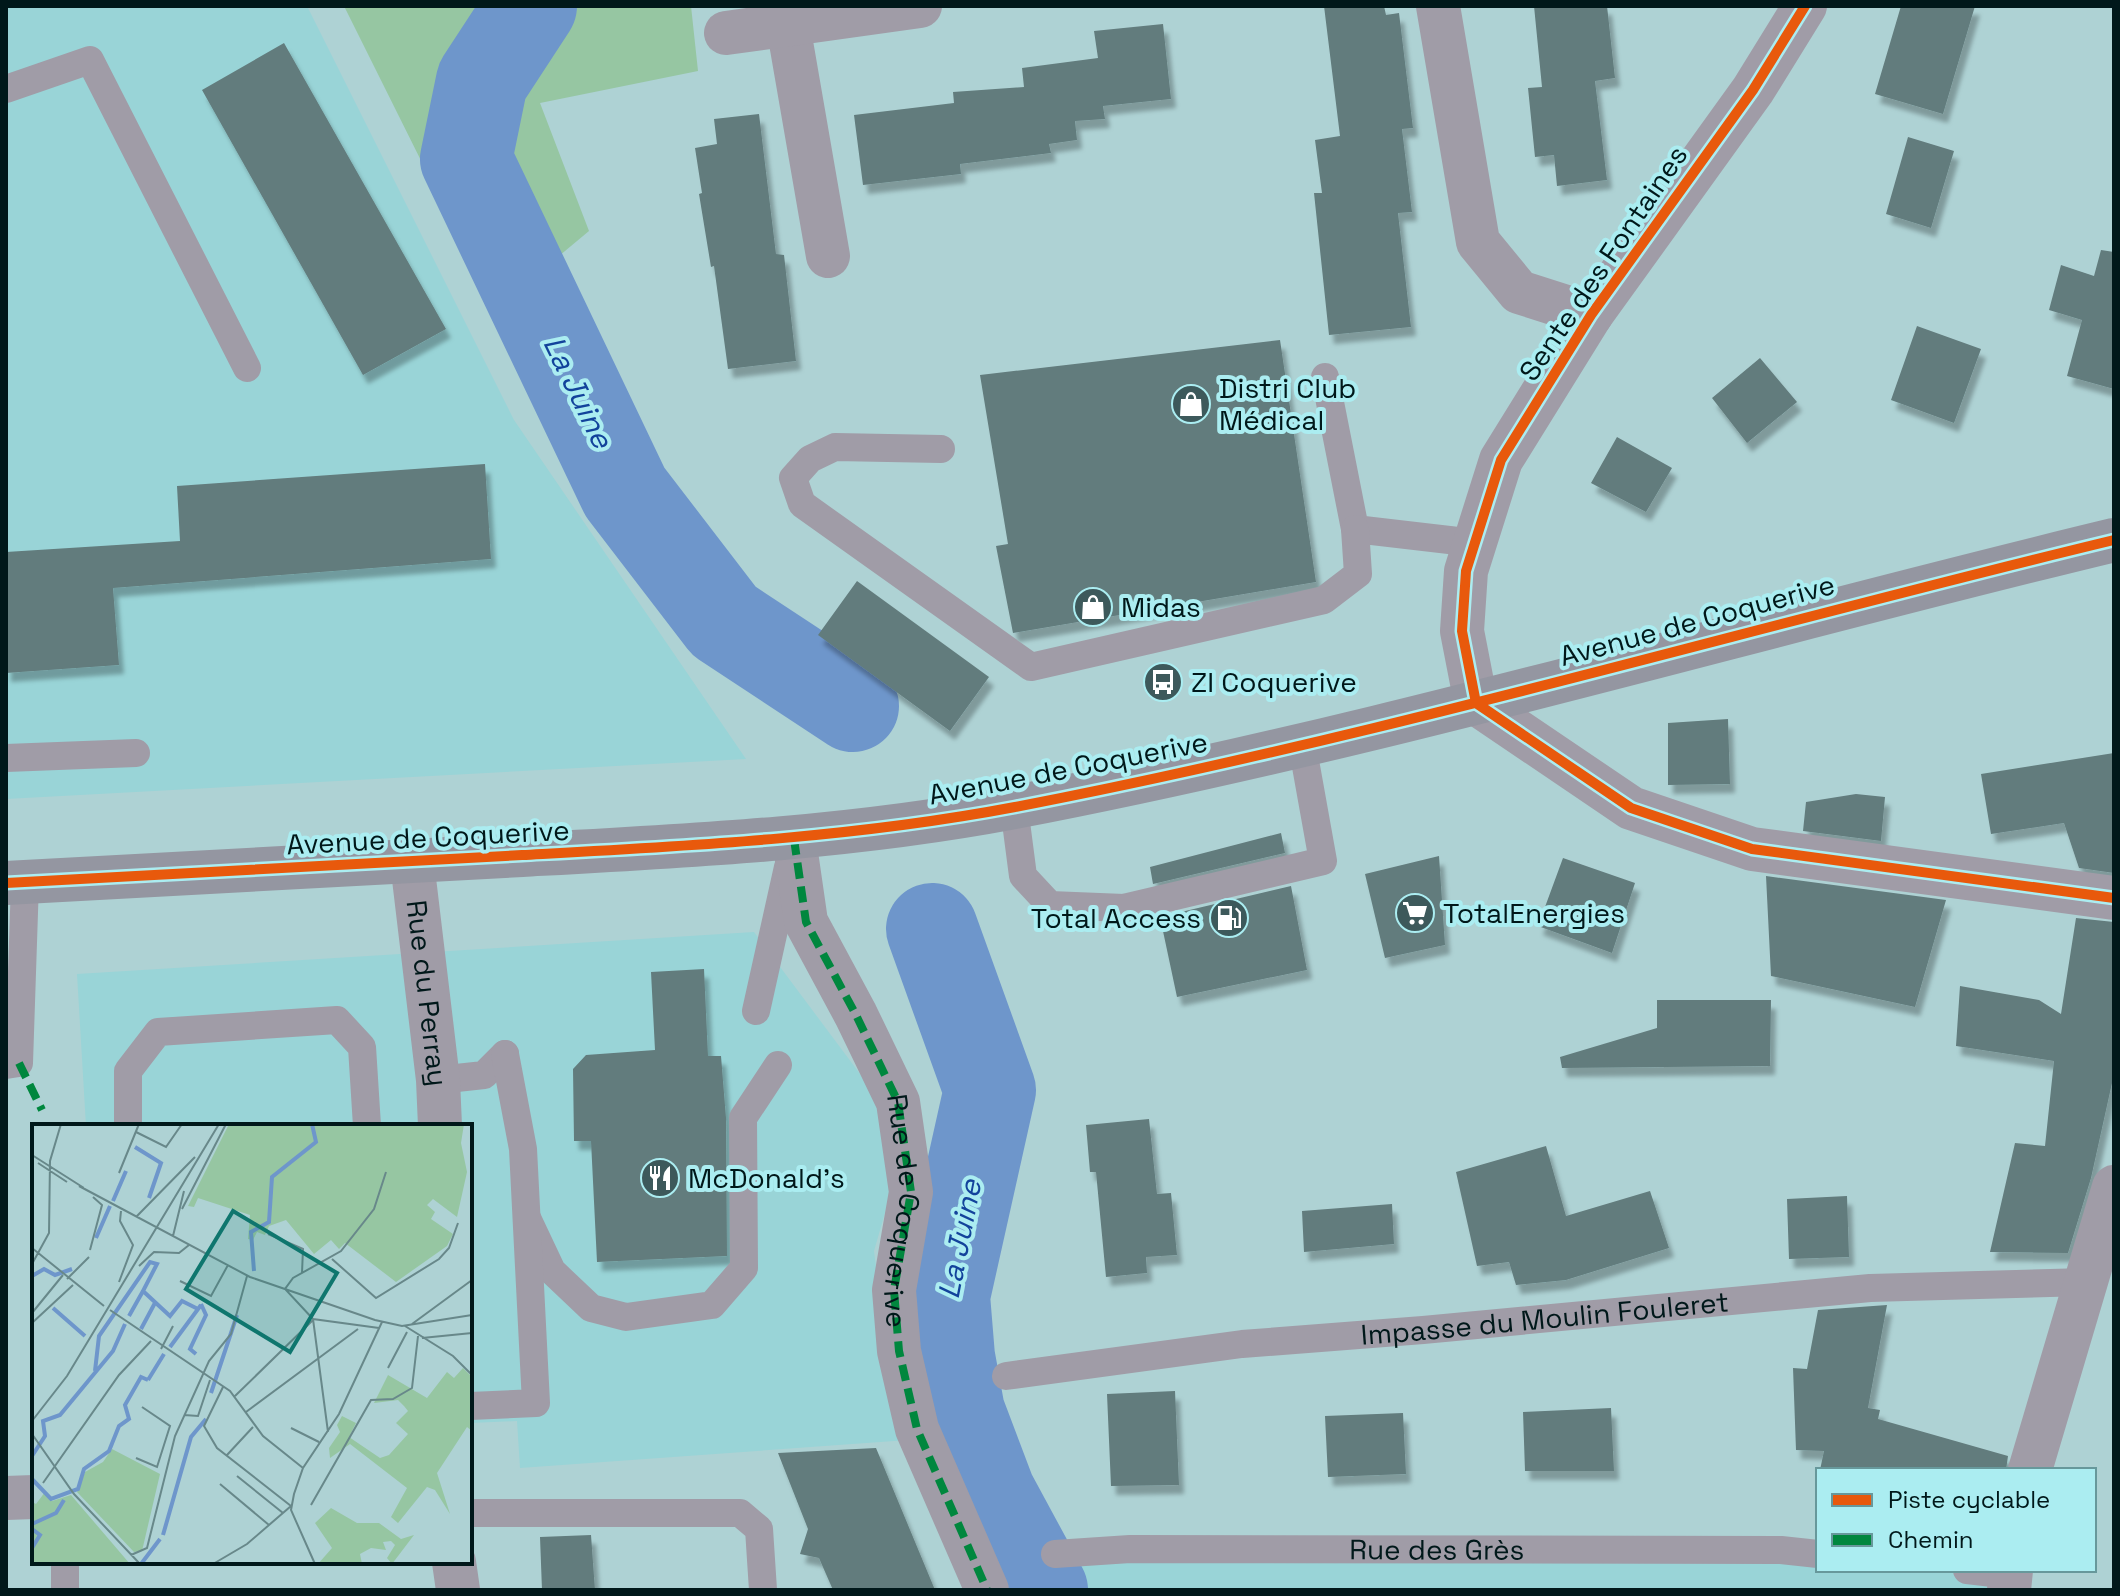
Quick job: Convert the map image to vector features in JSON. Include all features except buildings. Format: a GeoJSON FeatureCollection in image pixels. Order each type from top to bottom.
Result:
{"type":"FeatureCollection","features":[{"type":"Feature","properties":{"kind":"main road","name":"Avenue de Coquerive"},"geometry":{"type":"LineString","coordinates":[[15,883],[794,839],[1014,807],[1476,703],[1890,594],[2114,540]]}},
{"type":"Feature","properties":{"kind":"street"},"geometry":{"type":"LineString","coordinates":[[726,33],[920,6]]}},
{"type":"Feature","properties":{"kind":"street"},"geometry":{"type":"LineString","coordinates":[[1438,6],[1478,242],[1519,292],[1591,315]]}},
{"type":"Feature","properties":{"kind":"street","name":"Sente des Fontaines"},"geometry":{"type":"LineString","coordinates":[[1476,703],[1462,631],[1466,571],[1501,460],[1591,315],[1753,90],[1805,6]]}},
{"type":"Feature","properties":{"kind":"street"},"geometry":{"type":"LineString","coordinates":[[788,25],[828,256]]}},
{"type":"Feature","properties":{"kind":"street"},"geometry":{"type":"LineString","coordinates":[[1476,703],[1631,808],[1752,849],[2114,898]]}},
{"type":"Feature","properties":{"kind":"street","name":"Rue de Coquerive"},"geometry":{"type":"LineString","coordinates":[[794,839],[806,922],[898,1102],[911,1192],[894,1290],[899,1351],[917,1429],[987,1590]]}},
{"type":"Feature","properties":{"kind":"street","name":"Rue du Perray"},"geometry":{"type":"LineString","coordinates":[[412,862],[438,1080],[440,1124]]}},
{"type":"Feature","properties":{"kind":"street"},"geometry":{"type":"LineString","coordinates":[[2031,1468],[2114,1187]]}},
{"type":"Feature","properties":{"kind":"street"},"geometry":{"type":"LineString","coordinates":[[6,1498],[32,1497]]}},
{"type":"Feature","properties":{"kind":"street"},"geometry":{"type":"LineString","coordinates":[[454,1564],[458,1590]]}},
{"type":"Feature","properties":{"kind":"lane"},"geometry":{"type":"LineString","coordinates":[[6,89],[90,60],[247,368]]}},
{"type":"Feature","properties":{"kind":"lane"},"geometry":{"type":"LineString","coordinates":[[941,449],[835,447],[810,459],[793,478],[802,504],[1031,667],[1324,600],[1358,574],[1355,529],[1325,377]]}},
{"type":"Feature","properties":{"kind":"lane"},"geometry":{"type":"LineString","coordinates":[[1355,529],[1475,543]]}},
{"type":"Feature","properties":{"kind":"lane"},"geometry":{"type":"LineString","coordinates":[[1014,807],[1023,876],[1050,905],[1124,908],[1323,861],[1302,744]]}},
{"type":"Feature","properties":{"kind":"lane"},"geometry":{"type":"LineString","coordinates":[[6,758],[136,753]]}},
{"type":"Feature","properties":{"kind":"lane"},"geometry":{"type":"LineString","coordinates":[[756,1011],[794,839]]}},
{"type":"Feature","properties":{"kind":"lane"},"geometry":{"type":"LineString","coordinates":[[6,1065],[19,1063],[15,883]]}},
{"type":"Feature","properties":{"kind":"lane"},"geometry":{"type":"LineString","coordinates":[[128,1124],[128,1071],[158,1032],[337,1020],[362,1047],[367,1124]]}},
{"type":"Feature","properties":{"kind":"lane"},"geometry":{"type":"LineString","coordinates":[[438,1080],[484,1075],[505,1054],[522,1143],[536,1403],[472,1406]]}},
{"type":"Feature","properties":{"kind":"lane"},"geometry":{"type":"LineString","coordinates":[[527,1218],[552,1271],[591,1308],[626,1317],[712,1305],[744,1268],[743,1118],[778,1065]]}},
{"type":"Feature","properties":{"kind":"lane","name":"Impasse du Moulin Fouleret"},"geometry":{"type":"LineString","coordinates":[[1006,1376],[1242,1344],[1870,1288],[2086,1282]]}},
{"type":"Feature","properties":{"kind":"lane"},"geometry":{"type":"LineString","coordinates":[[472,1513],[740,1513],[759,1529],[763,1590]]}},
{"type":"Feature","properties":{"kind":"lane","name":"Rue des Grès"},"geometry":{"type":"LineString","coordinates":[[1055,1554],[1130,1549],[1781,1550],[1816,1554]]}},
{"type":"Feature","properties":{"kind":"lane"},"geometry":{"type":"LineString","coordinates":[[65,1564],[65,1590]]}},
{"type":"Feature","properties":{"kind":"lane"},"geometry":{"type":"LineString","coordinates":[[1978,1572],[2010,1578]]}},
{"type":"Feature","properties":{"kind":"shaded area"},"geometry":{"type":"Polygon","coordinates":[[[6,6],[307,6],[514,420],[746,759],[6,799],[6,6]]]}},
{"type":"Feature","properties":{"kind":"shaded area"},"geometry":{"type":"Polygon","coordinates":[[[754,932],[875,1094],[899,1164],[874,1251],[884,1331],[908,1440],[520,1468],[517,1421],[472,1423],[472,1124],[86,1124],[77,974],[754,932]]]}},
{"type":"Feature","properties":{"kind":"shaded area"},"geometry":{"type":"Polygon","coordinates":[[[1055,1554],[1816,1554],[1816,1572],[1971,1572],[2009,1590],[1062,1590],[1055,1554]]]}},
{"type":"Feature","properties":{"kind":"green space"},"geometry":{"type":"Polygon","coordinates":[[[344,6],[691,6],[698,71],[540,103],[589,231],[559,256],[479,277],[344,6]]]}},
{"type":"Feature","properties":{"kind":"waterway","name":"La Juine"},"geometry":{"type":"LineString","coordinates":[[531,6],[482,81],[466,159],[625,492],[724,621],[853,706]]}},
{"type":"Feature","properties":{"kind":"waterway","name":"La Juine"},"geometry":{"type":"LineString","coordinates":[[932,929],[990,1090],[944,1296],[949,1357],[959,1412],[990,1494],[1042,1590]]}},
{"type":"Feature","properties":{"kind":"marked path"},"geometry":{"type":"LineString","coordinates":[[794,839],[806,922],[898,1102],[911,1192],[894,1290],[899,1351],[917,1429],[987,1590]]}},
{"type":"Feature","properties":{"kind":"marked path"},"geometry":{"type":"LineString","coordinates":[[19,1063],[42,1110]]}},
{"type":"Feature","properties":{"kind":"cycle path"},"geometry":{"type":"LineString","coordinates":[[1476,703],[1462,631],[1466,571],[1501,460],[1591,315],[1753,90],[1805,6]]}},
{"type":"Feature","properties":{"kind":"cycle path"},"geometry":{"type":"LineString","coordinates":[[6,883],[708,844],[954,818],[1153,779],[1429,715],[2114,540]]}},
{"type":"Feature","properties":{"kind":"cycle path"},"geometry":{"type":"LineString","coordinates":[[1476,703],[1631,808],[1752,849],[2114,898]]}},
{"type":"Feature","properties":{"kind":"place","name":"Distri Club Médical"},"geometry":{"type":"Point","coordinates":[1191,404]}},
{"type":"Feature","properties":{"kind":"place","name":"Midas"},"geometry":{"type":"Point","coordinates":[1093,607]}},
{"type":"Feature","properties":{"kind":"place","name":"ZI Coquerive"},"geometry":{"type":"Point","coordinates":[1163,682]}},
{"type":"Feature","properties":{"kind":"place","name":"TotalEnergies"},"geometry":{"type":"Point","coordinates":[1415,913]}},
{"type":"Feature","properties":{"kind":"place","name":"Total Access"},"geometry":{"type":"Point","coordinates":[1229,918]}},
{"type":"Feature","properties":{"kind":"place","name":"McDonald's"},"geometry":{"type":"Point","coordinates":[660,1178]}}]}
